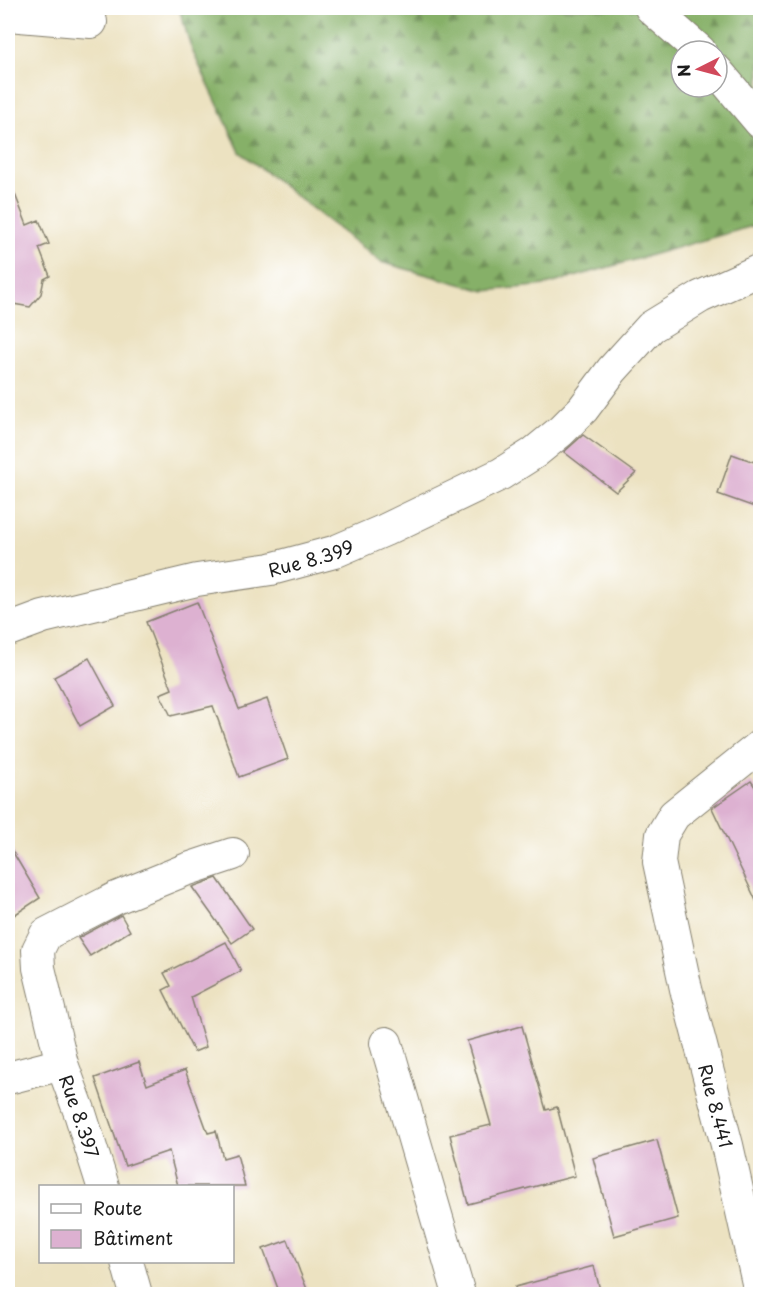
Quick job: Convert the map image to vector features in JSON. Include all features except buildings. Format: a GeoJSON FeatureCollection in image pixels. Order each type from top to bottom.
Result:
{"type":"FeatureCollection","features":[{"type":"Feature","properties":{"kind":"street"},"geometry":{"type":"LineString","coordinates":[[651,8],[686,39]]}},
{"type":"Feature","properties":{"kind":"street"},"geometry":{"type":"LineString","coordinates":[[8,15],[91,22]]}},
{"type":"Feature","properties":{"kind":"street"},"geometry":{"type":"LineString","coordinates":[[729,85],[760,122]]}},
{"type":"Feature","properties":{"kind":"street","name":"Rue 8.399"},"geometry":{"type":"LineString","coordinates":[[8,630],[43,617],[118,598],[197,580],[271,569],[334,552],[386,530],[501,474],[534,453],[583,409],[612,370],[651,327],[700,297],[760,270]]}},
{"type":"Feature","properties":{"kind":"street","name":"Rue 8.441"},"geometry":{"type":"LineString","coordinates":[[760,746],[674,815],[662,835],[659,861],[686,989],[727,1145],[760,1292]]}},
{"type":"Feature","properties":{"kind":"street"},"geometry":{"type":"LineString","coordinates":[[62,1064],[39,968],[38,950],[46,934],[116,898],[185,870],[233,854]]}},
{"type":"Feature","properties":{"kind":"street"},"geometry":{"type":"LineString","coordinates":[[386,1043],[459,1294]]}},
{"type":"Feature","properties":{"kind":"street","name":"Rue 8.397"},"geometry":{"type":"LineString","coordinates":[[8,1078],[62,1064],[104,1185]]}},
{"type":"Feature","properties":{"kind":"street"},"geometry":{"type":"LineString","coordinates":[[127,1263],[136,1294]]}},
{"type":"Feature","properties":{"kind":"green space"},"geometry":{"type":"Polygon","coordinates":[[[179,8],[760,8],[760,224],[546,285],[485,291],[381,262],[240,152],[192,50],[179,8]]]}}]}
